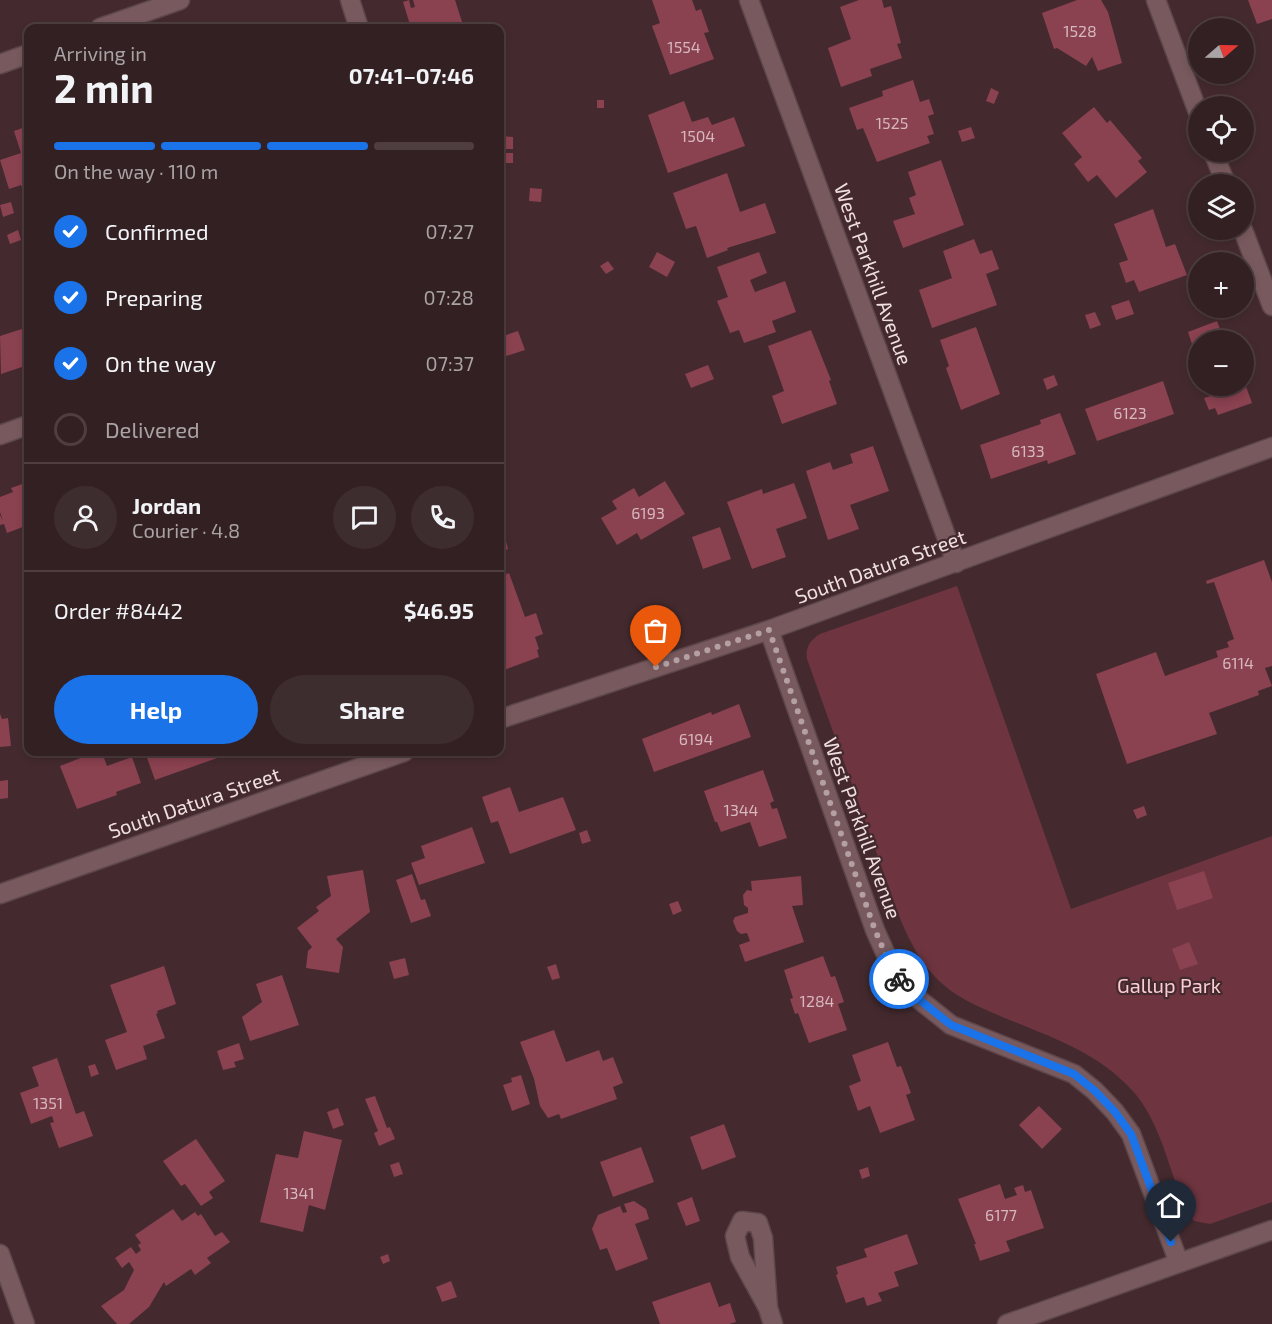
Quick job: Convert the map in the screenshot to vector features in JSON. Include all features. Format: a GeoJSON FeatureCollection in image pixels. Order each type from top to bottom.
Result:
{"type":"FeatureCollection","features":[{"type":"Feature","properties":{"kind":"street"},"geometry":{"type":"LineString","coordinates":[[111,24],[180,0]]}},
{"type":"Feature","properties":{"kind":"street"},"geometry":{"type":"LineString","coordinates":[[350,0],[358,24]]}},
{"type":"Feature","properties":{"kind":"street","name":"West Parkhill Avenue"},"geometry":{"type":"LineString","coordinates":[[749,0],[956,563]]}},
{"type":"Feature","properties":{"kind":"street"},"geometry":{"type":"LineString","coordinates":[[1156,0],[1192,96]]}},
{"type":"Feature","properties":{"kind":"street"},"geometry":{"type":"LineString","coordinates":[[0,64],[24,55]]}},
{"type":"Feature","properties":{"kind":"street"},"geometry":{"type":"LineString","coordinates":[[1247,240],[1272,306]]}},
{"type":"Feature","properties":{"kind":"street"},"geometry":{"type":"LineString","coordinates":[[0,435],[24,426]]}},
{"type":"Feature","properties":{"kind":"street","name":"South Datura Street"},"geometry":{"type":"LineString","coordinates":[[504,718],[769,630],[1272,447]]}},
{"type":"Feature","properties":{"kind":"street","name":"West Parkhill Avenue"},"geometry":{"type":"LineString","coordinates":[[769,630],[875,930],[888,960],[906,989],[951,1025],[1074,1074],[1095,1091],[1115,1112],[1131,1134],[1179,1263]]}},
{"type":"Feature","properties":{"kind":"street","name":"South Datura Street"},"geometry":{"type":"LineString","coordinates":[[0,894],[393,756]]}},
{"type":"Feature","properties":{"kind":"street"},"geometry":{"type":"LineString","coordinates":[[1007,1324],[1272,1230]]}},
{"type":"Feature","properties":{"kind":"street"},"geometry":{"type":"LineString","coordinates":[[0,1254],[25,1324]]}},
{"type":"Feature","properties":{"kind":"green space","name":"Gallup Park"},"geometry":{"type":"Polygon","coordinates":[[[957,586],[1071,909],[1272,836],[1272,1202],[1210,1224],[1194,1221],[1181,1200],[1151,1119],[1131,1089],[1102,1064],[1070,1045],[983,1009],[951,991],[926,966],[908,937],[807,659],[807,651],[813,639],[820,634],[957,586]]]}},
{"type":"Feature","properties":{"kind":"building"},"geometry":{"type":"Polygon","coordinates":[[[409,0],[411,8],[415,7],[413,0],[455,0],[463,24],[410,24],[403,2],[409,0]]]}},
{"type":"Feature","properties":{"kind":"building"},"geometry":{"type":"Polygon","coordinates":[[[652,0],[692,0],[696,11],[701,9],[709,32],[704,33],[714,59],[670,75],[652,26],[660,23],[652,0]]]}},
{"type":"Feature","properties":{"kind":"building"},"geometry":{"type":"Polygon","coordinates":[[[859,0],[882,0],[884,8],[891,6],[901,43],[897,44],[902,58],[870,69],[872,76],[841,87],[828,48],[851,39],[840,7],[859,0]]]}},
{"type":"Feature","properties":{"kind":"building"},"geometry":{"type":"Polygon","coordinates":[[[1077,0],[1101,0],[1108,12],[1122,63],[1098,71],[1092,57],[1086,66],[1057,48],[1054,49],[1042,13],[1077,0]]]}},
{"type":"Feature","properties":{"kind":"building"},"geometry":{"type":"Polygon","coordinates":[[[1248,0],[1272,0],[1272,19],[1257,24],[1248,0]]]}},
{"type":"Feature","properties":{"kind":"building"},"geometry":{"type":"Polygon","coordinates":[[[913,80],[920,102],[929,99],[934,114],[928,116],[934,134],[927,136],[930,143],[877,162],[863,128],[857,130],[849,108],[883,96],[882,91],[913,80]]]}},
{"type":"Feature","properties":{"kind":"building"},"geometry":{"type":"Polygon","coordinates":[[[991,88],[999,92],[994,104],[986,101],[991,88]]]}},
{"type":"Feature","properties":{"kind":"building"},"geometry":{"type":"Polygon","coordinates":[[[597,100],[604,100],[604,108],[597,108],[597,100]]]}},
{"type":"Feature","properties":{"kind":"building"},"geometry":{"type":"Polygon","coordinates":[[[684,101],[692,122],[708,117],[712,125],[734,117],[745,146],[668,173],[648,115],[684,101]]]}},
{"type":"Feature","properties":{"kind":"building"},"geometry":{"type":"Polygon","coordinates":[[[1094,107],[1107,123],[1110,120],[1142,158],[1138,161],[1147,172],[1116,198],[1097,175],[1088,182],[1074,164],[1082,157],[1062,133],[1094,107]]]}},
{"type":"Feature","properties":{"kind":"building"},"geometry":{"type":"Polygon","coordinates":[[[24,127],[24,192],[21,185],[9,189],[0,160],[21,153],[14,131],[24,127]]]}},
{"type":"Feature","properties":{"kind":"building"},"geometry":{"type":"Polygon","coordinates":[[[971,127],[975,138],[962,142],[958,131],[971,127]]]}},
{"type":"Feature","properties":{"kind":"building"},"geometry":{"type":"Polygon","coordinates":[[[504,136],[513,137],[513,149],[504,149],[504,136]]]}},
{"type":"Feature","properties":{"kind":"building"},"geometry":{"type":"Polygon","coordinates":[[[504,153],[513,153],[513,163],[504,163],[504,153]]]}},
{"type":"Feature","properties":{"kind":"building"},"geometry":{"type":"Polygon","coordinates":[[[941,160],[964,225],[903,248],[893,221],[915,214],[909,198],[916,195],[908,172],[941,160]]]}},
{"type":"Feature","properties":{"kind":"building"},"geometry":{"type":"Polygon","coordinates":[[[727,173],[740,212],[765,203],[776,233],[727,248],[728,250],[707,258],[696,226],[686,229],[673,193],[727,173]]]}},
{"type":"Feature","properties":{"kind":"building"},"geometry":{"type":"Polygon","coordinates":[[[530,188],[542,189],[541,202],[529,201],[530,188]]]}},
{"type":"Feature","properties":{"kind":"building"},"geometry":{"type":"Polygon","coordinates":[[[11,202],[14,213],[3,217],[0,205],[11,202]]]}},
{"type":"Feature","properties":{"kind":"building"},"geometry":{"type":"Polygon","coordinates":[[[1153,209],[1166,247],[1175,244],[1187,275],[1139,292],[1134,280],[1126,283],[1119,263],[1128,260],[1114,224],[1153,209]]]}},
{"type":"Feature","properties":{"kind":"building"},"geometry":{"type":"Polygon","coordinates":[[[18,230],[21,240],[10,244],[7,235],[18,230]]]}},
{"type":"Feature","properties":{"kind":"building"},"geometry":{"type":"Polygon","coordinates":[[[974,239],[980,254],[992,250],[999,269],[986,274],[997,305],[932,328],[919,290],[952,278],[943,251],[974,239]]]}},
{"type":"Feature","properties":{"kind":"building"},"geometry":{"type":"Polygon","coordinates":[[[657,252],[675,262],[667,277],[649,267],[657,252]]]}},
{"type":"Feature","properties":{"kind":"building"},"geometry":{"type":"Polygon","coordinates":[[[759,252],[767,273],[750,280],[755,292],[785,281],[796,312],[772,321],[776,332],[744,343],[739,330],[730,333],[717,301],[728,297],[717,267],[759,252]]]}},
{"type":"Feature","properties":{"kind":"building"},"geometry":{"type":"Polygon","coordinates":[[[608,261],[614,269],[606,274],[600,266],[608,261]]]}},
{"type":"Feature","properties":{"kind":"building"},"geometry":{"type":"Polygon","coordinates":[[[1129,300],[1134,314],[1116,320],[1111,306],[1129,300]]]}},
{"type":"Feature","properties":{"kind":"building"},"geometry":{"type":"Polygon","coordinates":[[[1095,312],[1101,325],[1090,329],[1085,315],[1095,312]]]}},
{"type":"Feature","properties":{"kind":"building"},"geometry":{"type":"Polygon","coordinates":[[[1217,321],[1220,330],[1193,330],[1217,321]]]}},
{"type":"Feature","properties":{"kind":"building"},"geometry":{"type":"Polygon","coordinates":[[[976,327],[1000,394],[961,410],[946,368],[949,366],[940,340],[976,327]]]}},
{"type":"Feature","properties":{"kind":"building"},"geometry":{"type":"Polygon","coordinates":[[[24,328],[24,366],[1,374],[0,336],[24,328]]]}},
{"type":"Feature","properties":{"kind":"building"},"geometry":{"type":"Polygon","coordinates":[[[811,330],[831,380],[829,381],[837,404],[782,424],[772,396],[784,391],[768,346],[811,330]]]}},
{"type":"Feature","properties":{"kind":"building"},"geometry":{"type":"Polygon","coordinates":[[[518,331],[525,350],[504,357],[504,336],[518,331]]]}},
{"type":"Feature","properties":{"kind":"building"},"geometry":{"type":"Polygon","coordinates":[[[708,365],[714,379],[691,388],[685,374],[708,365]]]}},
{"type":"Feature","properties":{"kind":"building"},"geometry":{"type":"Polygon","coordinates":[[[1054,375],[1058,385],[1047,390],[1043,379],[1054,375]]]}},
{"type":"Feature","properties":{"kind":"building"},"geometry":{"type":"Polygon","coordinates":[[[1163,381],[1174,414],[1097,441],[1085,409],[1163,381]]]}},
{"type":"Feature","properties":{"kind":"building"},"geometry":{"type":"Polygon","coordinates":[[[1249,396],[1252,403],[1218,415],[1215,408],[1209,410],[1204,398],[1249,396]]]}},
{"type":"Feature","properties":{"kind":"building"},"geometry":{"type":"Polygon","coordinates":[[[1060,413],[1076,454],[1048,464],[1047,460],[991,479],[980,445],[1041,424],[1040,420],[1060,413]]]}},
{"type":"Feature","properties":{"kind":"building"},"geometry":{"type":"Polygon","coordinates":[[[873,446],[889,491],[850,505],[859,529],[828,540],[806,471],[830,462],[833,470],[853,463],[850,454],[873,446]]]}},
{"type":"Feature","properties":{"kind":"building"},"geometry":{"type":"Polygon","coordinates":[[[665,481],[685,514],[641,540],[637,533],[617,545],[601,518],[617,509],[612,501],[634,488],[639,497],[665,481]]]}},
{"type":"Feature","properties":{"kind":"building"},"geometry":{"type":"Polygon","coordinates":[[[24,483],[24,527],[7,533],[4,524],[0,525],[0,515],[3,521],[0,512],[0,497],[13,492],[11,488],[24,483]]]}},
{"type":"Feature","properties":{"kind":"building"},"geometry":{"type":"Polygon","coordinates":[[[794,483],[807,518],[776,529],[786,557],[752,569],[727,502],[762,489],[763,494],[794,483]]]}},
{"type":"Feature","properties":{"kind":"building"},"geometry":{"type":"Polygon","coordinates":[[[720,527],[731,559],[703,569],[692,537],[720,527]]]}},
{"type":"Feature","properties":{"kind":"building"},"geometry":{"type":"Polygon","coordinates":[[[504,534],[508,549],[504,550],[504,534]]]}},
{"type":"Feature","properties":{"kind":"building"},"geometry":{"type":"Polygon","coordinates":[[[1264,560],[1272,582],[1272,666],[1265,668],[1272,686],[1258,691],[1259,695],[1209,713],[1217,734],[1127,764],[1096,674],[1156,652],[1165,676],[1218,657],[1216,651],[1229,647],[1227,642],[1234,639],[1214,582],[1207,584],[1206,581],[1264,560]]]}},
{"type":"Feature","properties":{"kind":"building"},"geometry":{"type":"Polygon","coordinates":[[[509,573],[525,617],[536,613],[543,634],[535,637],[539,657],[504,670],[504,575],[509,573]]]}},
{"type":"Feature","properties":{"kind":"building"},"geometry":{"type":"Polygon","coordinates":[[[739,704],[751,737],[654,772],[642,739],[711,712],[712,715],[739,704]]]}},
{"type":"Feature","properties":{"kind":"building"},"geometry":{"type":"Polygon","coordinates":[[[0,714],[2,719],[8,718],[11,746],[0,747],[0,714]]]}},
{"type":"Feature","properties":{"kind":"building"},"geometry":{"type":"Polygon","coordinates":[[[86,756],[111,756],[104,758],[107,766],[132,757],[141,783],[116,792],[117,795],[77,809],[60,766],[86,756]]]}},
{"type":"Feature","properties":{"kind":"building"},"geometry":{"type":"Polygon","coordinates":[[[146,756],[220,757],[155,780],[146,756]]]}},
{"type":"Feature","properties":{"kind":"building"},"geometry":{"type":"Polygon","coordinates":[[[763,770],[774,801],[770,803],[772,809],[777,808],[787,838],[759,847],[750,822],[721,832],[704,791],[763,770]]]}},
{"type":"Feature","properties":{"kind":"building"},"geometry":{"type":"Polygon","coordinates":[[[8,780],[8,798],[0,799],[0,781],[8,780]]]}},
{"type":"Feature","properties":{"kind":"building"},"geometry":{"type":"Polygon","coordinates":[[[510,787],[519,812],[563,797],[576,830],[510,854],[498,821],[491,823],[482,797],[510,787]]]}},
{"type":"Feature","properties":{"kind":"building"},"geometry":{"type":"Polygon","coordinates":[[[1144,806],[1147,815],[1137,819],[1133,810],[1144,806]]]}},
{"type":"Feature","properties":{"kind":"building"},"geometry":{"type":"Polygon","coordinates":[[[472,827],[485,863],[419,885],[411,863],[425,858],[421,846],[472,827]]]}},
{"type":"Feature","properties":{"kind":"building"},"geometry":{"type":"Polygon","coordinates":[[[587,830],[591,841],[582,844],[579,833],[587,830]]]}},
{"type":"Feature","properties":{"kind":"building"},"geometry":{"type":"Polygon","coordinates":[[[363,870],[370,912],[336,939],[343,947],[339,973],[306,968],[308,951],[312,947],[297,928],[319,911],[316,907],[331,896],[327,876],[363,870]]]}},
{"type":"Feature","properties":{"kind":"building"},"geometry":{"type":"Polygon","coordinates":[[[1204,871],[1213,898],[1177,910],[1168,883],[1204,871]]]}},
{"type":"Feature","properties":{"kind":"building"},"geometry":{"type":"Polygon","coordinates":[[[412,874],[421,900],[425,899],[431,916],[411,923],[396,880],[412,874]]]}},
{"type":"Feature","properties":{"kind":"building"},"geometry":{"type":"Polygon","coordinates":[[[801,876],[803,905],[792,906],[804,942],[745,962],[739,945],[750,941],[747,933],[741,934],[737,931],[733,921],[735,917],[748,913],[743,895],[747,890],[752,891],[751,881],[801,876]]]}},
{"type":"Feature","properties":{"kind":"building"},"geometry":{"type":"Polygon","coordinates":[[[678,901],[682,911],[673,915],[669,904],[678,901]]]}},
{"type":"Feature","properties":{"kind":"building"},"geometry":{"type":"Polygon","coordinates":[[[1189,942],[1198,964],[1180,970],[1172,949],[1189,942]]]}},
{"type":"Feature","properties":{"kind":"building"},"geometry":{"type":"Polygon","coordinates":[[[823,956],[831,977],[835,976],[844,1002],[838,1004],[847,1030],[809,1043],[798,1013],[795,1014],[790,999],[793,998],[784,970],[823,956]]]}},
{"type":"Feature","properties":{"kind":"building"},"geometry":{"type":"Polygon","coordinates":[[[405,958],[409,975],[394,979],[389,962],[405,958]]]}},
{"type":"Feature","properties":{"kind":"building"},"geometry":{"type":"Polygon","coordinates":[[[556,964],[560,978],[552,980],[547,967],[556,964]]]}},
{"type":"Feature","properties":{"kind":"building"},"geometry":{"type":"Polygon","coordinates":[[[164,966],[176,1004],[157,1011],[156,1014],[165,1038],[143,1046],[147,1059],[116,1070],[105,1040],[127,1032],[110,985],[164,966]]]}},
{"type":"Feature","properties":{"kind":"building"},"geometry":{"type":"Polygon","coordinates":[[[282,975],[299,1025],[250,1041],[242,1017],[262,1002],[256,984],[282,975]]]}},
{"type":"Feature","properties":{"kind":"building"},"geometry":{"type":"Polygon","coordinates":[[[554,1030],[566,1062],[599,1050],[603,1061],[613,1057],[623,1083],[613,1087],[617,1099],[561,1119],[559,1114],[548,1118],[540,1106],[534,1079],[520,1042],[554,1030]]]}},
{"type":"Feature","properties":{"kind":"building"},"geometry":{"type":"Polygon","coordinates":[[[888,1042],[897,1067],[901,1066],[911,1093],[906,1095],[915,1120],[880,1133],[870,1106],[858,1111],[849,1086],[861,1081],[852,1055],[888,1042]]]}},
{"type":"Feature","properties":{"kind":"building"},"geometry":{"type":"Polygon","coordinates":[[[239,1043],[244,1059],[234,1062],[236,1067],[223,1070],[217,1051],[239,1043]]]}},
{"type":"Feature","properties":{"kind":"building"},"geometry":{"type":"Polygon","coordinates":[[[57,1058],[76,1114],[84,1111],[93,1136],[59,1148],[50,1123],[54,1122],[52,1116],[31,1124],[20,1093],[39,1086],[32,1067],[57,1058]]]}},
{"type":"Feature","properties":{"kind":"building"},"geometry":{"type":"Polygon","coordinates":[[[95,1064],[99,1074],[91,1077],[88,1066],[95,1064]]]}},
{"type":"Feature","properties":{"kind":"building"},"geometry":{"type":"Polygon","coordinates":[[[521,1075],[530,1104],[512,1111],[503,1085],[512,1082],[511,1078],[521,1075]]]}},
{"type":"Feature","properties":{"kind":"building"},"geometry":{"type":"Polygon","coordinates":[[[375,1096],[387,1128],[390,1127],[395,1139],[379,1146],[374,1133],[378,1131],[365,1099],[375,1096]]]}},
{"type":"Feature","properties":{"kind":"building"},"geometry":{"type":"Polygon","coordinates":[[[1039,1106],[1062,1129],[1042,1149],[1019,1125],[1039,1106]]]}},
{"type":"Feature","properties":{"kind":"building"},"geometry":{"type":"Polygon","coordinates":[[[338,1108],[344,1125],[333,1129],[327,1112],[338,1108]]]}},
{"type":"Feature","properties":{"kind":"building"},"geometry":{"type":"Polygon","coordinates":[[[724,1124],[736,1157],[702,1170],[690,1137],[724,1124]]]}},
{"type":"Feature","properties":{"kind":"building"},"geometry":{"type":"Polygon","coordinates":[[[304,1131],[342,1140],[325,1210],[309,1205],[303,1232],[260,1222],[276,1154],[298,1158],[304,1131]]]}},
{"type":"Feature","properties":{"kind":"building"},"geometry":{"type":"Polygon","coordinates":[[[196,1139],[225,1181],[209,1192],[213,1198],[201,1206],[185,1184],[181,1186],[163,1161],[196,1139]]]}},
{"type":"Feature","properties":{"kind":"building"},"geometry":{"type":"Polygon","coordinates":[[[641,1147],[654,1182],[613,1197],[600,1162],[641,1147]]]}},
{"type":"Feature","properties":{"kind":"building"},"geometry":{"type":"Polygon","coordinates":[[[399,1162],[403,1174],[394,1177],[390,1165],[399,1162]]]}},
{"type":"Feature","properties":{"kind":"building"},"geometry":{"type":"Polygon","coordinates":[[[868,1167],[870,1176],[862,1179],[859,1170],[868,1167]]]}},
{"type":"Feature","properties":{"kind":"building"},"geometry":{"type":"Polygon","coordinates":[[[1000,1184],[1005,1199],[1017,1195],[1014,1188],[1023,1185],[1025,1192],[1031,1190],[1044,1228],[1006,1241],[1010,1251],[980,1261],[974,1244],[976,1244],[958,1199],[1000,1184]]]}},
{"type":"Feature","properties":{"kind":"building"},"geometry":{"type":"Polygon","coordinates":[[[692,1197],[700,1221],[686,1226],[677,1203],[692,1197]]]}},
{"type":"Feature","properties":{"kind":"building"},"geometry":{"type":"Polygon","coordinates":[[[634,1201],[646,1209],[649,1219],[635,1224],[648,1259],[616,1271],[607,1248],[600,1250],[592,1229],[598,1215],[620,1206],[623,1213],[627,1212],[624,1204],[634,1201]]]}},
{"type":"Feature","properties":{"kind":"building"},"geometry":{"type":"Polygon","coordinates":[[[173,1209],[182,1221],[195,1212],[198,1216],[201,1214],[215,1236],[222,1232],[230,1242],[207,1258],[211,1263],[195,1275],[191,1269],[166,1286],[164,1282],[149,1307],[129,1324],[117,1324],[101,1306],[124,1290],[134,1270],[129,1262],[122,1268],[115,1258],[131,1247],[136,1254],[141,1250],[138,1245],[141,1243],[135,1235],[173,1209]]]}},
{"type":"Feature","properties":{"kind":"building"},"geometry":{"type":"Polygon","coordinates":[[[907,1234],[918,1264],[894,1272],[899,1286],[878,1293],[882,1301],[867,1306],[864,1297],[846,1303],[836,1275],[838,1274],[836,1267],[867,1257],[864,1249],[907,1234]]]}},
{"type":"Feature","properties":{"kind":"building"},"geometry":{"type":"Polygon","coordinates":[[[388,1254],[390,1261],[383,1264],[380,1257],[388,1254]]]}},
{"type":"Feature","properties":{"kind":"building"},"geometry":{"type":"Polygon","coordinates":[[[451,1281],[457,1297],[442,1302],[436,1287],[451,1281]]]}},
{"type":"Feature","properties":{"kind":"building"},"geometry":{"type":"Polygon","coordinates":[[[710,1282],[719,1307],[730,1303],[736,1322],[729,1324],[660,1324],[652,1302],[710,1282]]]}},
{"type":"Feature","properties":{"kind":"way so far"},"geometry":{"type":"LineString","coordinates":[[656,667],[769,630],[875,930],[899,979]]}},
{"type":"Feature","properties":{"kind":"route"},"geometry":{"type":"LineString","coordinates":[[899,979],[906,989],[951,1025],[1074,1074],[1095,1091],[1115,1112],[1131,1134],[1171,1242]]}}]}
